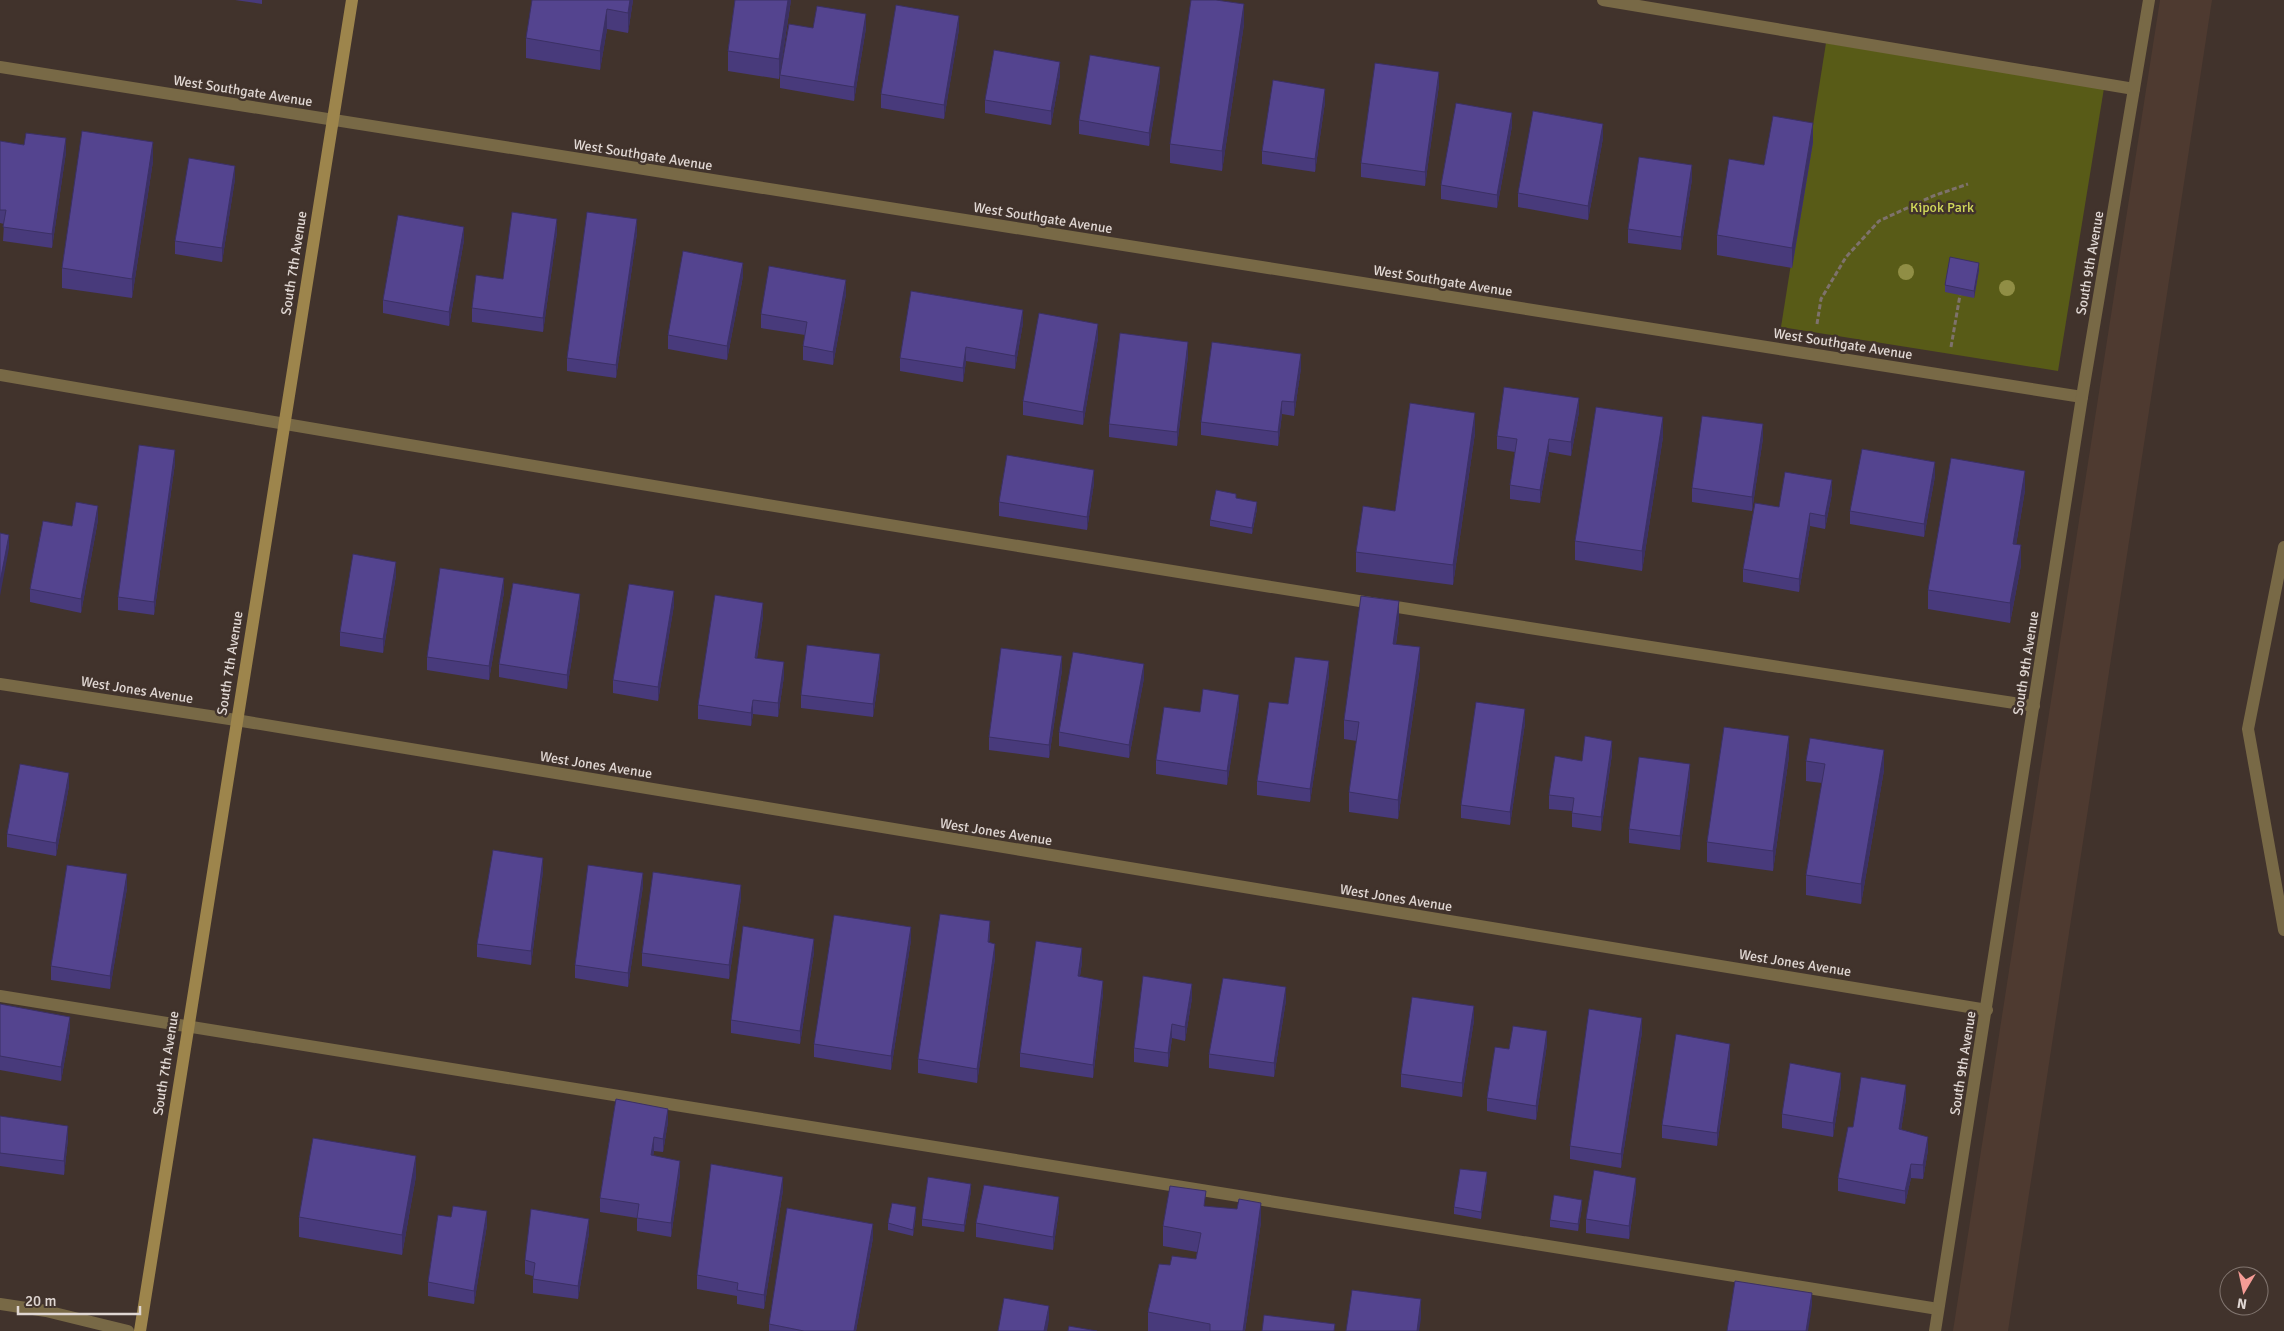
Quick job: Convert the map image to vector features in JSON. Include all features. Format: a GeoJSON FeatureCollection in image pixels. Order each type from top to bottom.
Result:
{"type":"FeatureCollection","features":[{"type":"Feature","properties":{"kind":"main road","name":"South 7th Avenue"},"geometry":{"type":"LineString","coordinates":[[140,1331],[352,0]]}},
{"type":"Feature","properties":{"kind":"street"},"geometry":{"type":"LineString","coordinates":[[1603,0],[2134,89]]}},
{"type":"Feature","properties":{"kind":"street","name":"South 9th Avenue"},"geometry":{"type":"LineString","coordinates":[[1935,1331],[2082,397],[2149,0]]}},
{"type":"Feature","properties":{"kind":"street","name":"West Southgate Avenue"},"geometry":{"type":"LineString","coordinates":[[0,67],[2082,397]]}},
{"type":"Feature","properties":{"kind":"street"},"geometry":{"type":"LineString","coordinates":[[0,375],[283,424],[1618,643],[2034,706]]}},
{"type":"Feature","properties":{"kind":"street"},"geometry":{"type":"LineString","coordinates":[[2284,546],[2248,729],[2284,930]]}},
{"type":"Feature","properties":{"kind":"street","name":"West Jones Avenue"},"geometry":{"type":"LineString","coordinates":[[0,684],[236,720],[1987,1010]]}},
{"type":"Feature","properties":{"kind":"street"},"geometry":{"type":"LineString","coordinates":[[0,996],[1938,1309]]}},
{"type":"Feature","properties":{"kind":"street"},"geometry":{"type":"LineString","coordinates":[[0,1304],[46,1311],[128,1331]]}},
{"type":"Feature","properties":{"kind":"path"},"geometry":{"type":"LineString","coordinates":[[1818,324],[1821,299],[1846,257],[1879,221],[1933,196],[1968,184]]}},
{"type":"Feature","properties":{"kind":"path"},"geometry":{"type":"LineString","coordinates":[[1952,347],[1960,294]]}},
{"type":"Feature","properties":{"kind":"shaded area"},"geometry":{"type":"Polygon","coordinates":[[[2160,0],[2212,0],[2008,1331],[1953,1331],[2160,0]]]}},
{"type":"Feature","properties":{"kind":"green space","name":"Kipok Park"},"geometry":{"type":"Polygon","coordinates":[[[1826,43],[2104,88],[2058,371],[1781,327],[1826,43]]]}},
{"type":"Feature","properties":{"kind":"building"},"geometry":{"type":"Polygon","coordinates":[[[532,0],[630,0],[628,13],[607,9],[600,51],[526,38],[532,0]]]}},
{"type":"Feature","properties":{"kind":"building"},"geometry":{"type":"Polygon","coordinates":[[[735,0],[788,0],[779,59],[728,51],[735,0]]]}},
{"type":"Feature","properties":{"kind":"building"},"geometry":{"type":"Polygon","coordinates":[[[1191,0],[1216,0],[1244,4],[1222,151],[1170,144],[1191,0]]]}},
{"type":"Feature","properties":{"kind":"building"},"geometry":{"type":"Polygon","coordinates":[[[896,5],[959,16],[944,105],[881,94],[896,5]]]}},
{"type":"Feature","properties":{"kind":"building"},"geometry":{"type":"Polygon","coordinates":[[[817,6],[866,14],[854,87],[780,75],[789,24],[813,28],[817,6]]]}},
{"type":"Feature","properties":{"kind":"building"},"geometry":{"type":"Polygon","coordinates":[[[994,50],[1060,62],[1051,111],[985,100],[994,50]]]}},
{"type":"Feature","properties":{"kind":"building"},"geometry":{"type":"Polygon","coordinates":[[[1090,55],[1160,67],[1149,133],[1079,120],[1090,55]]]}},
{"type":"Feature","properties":{"kind":"building"},"geometry":{"type":"Polygon","coordinates":[[[1375,63],[1439,72],[1425,172],[1361,163],[1375,63]]]}},
{"type":"Feature","properties":{"kind":"building"},"geometry":{"type":"Polygon","coordinates":[[[1273,80],[1325,89],[1315,159],[1262,151],[1273,80]]]}},
{"type":"Feature","properties":{"kind":"building"},"geometry":{"type":"Polygon","coordinates":[[[1456,103],[1512,113],[1497,195],[1441,185],[1456,103]]]}},
{"type":"Feature","properties":{"kind":"building"},"geometry":{"type":"Polygon","coordinates":[[[1533,111],[1603,124],[1588,206],[1518,193],[1533,111]]]}},
{"type":"Feature","properties":{"kind":"building"},"geometry":{"type":"Polygon","coordinates":[[[1773,116],[1813,123],[1792,248],[1717,235],[1729,159],[1764,165],[1773,116]]]}},
{"type":"Feature","properties":{"kind":"building"},"geometry":{"type":"Polygon","coordinates":[[[82,131],[153,142],[132,279],[62,268],[82,131]]]}},
{"type":"Feature","properties":{"kind":"building"},"geometry":{"type":"Polygon","coordinates":[[[26,133],[66,138],[52,234],[3,227],[6,210],[0,210],[0,141],[24,145],[26,133]]]}},
{"type":"Feature","properties":{"kind":"building"},"geometry":{"type":"Polygon","coordinates":[[[1639,157],[1692,165],[1681,237],[1628,229],[1639,157]]]}},
{"type":"Feature","properties":{"kind":"building"},"geometry":{"type":"Polygon","coordinates":[[[189,158],[235,166],[222,248],[175,241],[189,158]]]}},
{"type":"Feature","properties":{"kind":"building"},"geometry":{"type":"Polygon","coordinates":[[[512,212],[557,219],[543,318],[472,308],[476,275],[503,279],[512,212]]]}},
{"type":"Feature","properties":{"kind":"building"},"geometry":{"type":"Polygon","coordinates":[[[587,212],[637,219],[616,365],[567,358],[587,212]]]}},
{"type":"Feature","properties":{"kind":"building"},"geometry":{"type":"Polygon","coordinates":[[[398,215],[464,227],[449,312],[383,300],[398,215]]]}},
{"type":"Feature","properties":{"kind":"building"},"geometry":{"type":"Polygon","coordinates":[[[683,251],[743,263],[727,346],[668,335],[683,251]]]}},
{"type":"Feature","properties":{"kind":"building"},"geometry":{"type":"Polygon","coordinates":[[[1950,257],[1979,263],[1974,291],[1945,285],[1950,257]]]}},
{"type":"Feature","properties":{"kind":"building"},"geometry":{"type":"Polygon","coordinates":[[[769,266],[846,280],[833,352],[803,346],[807,322],[761,314],[769,266]]]}},
{"type":"Feature","properties":{"kind":"building"},"geometry":{"type":"Polygon","coordinates":[[[911,291],[1023,310],[1015,356],[966,347],[963,368],[900,358],[911,291]]]}},
{"type":"Feature","properties":{"kind":"building"},"geometry":{"type":"Polygon","coordinates":[[[1039,313],[1098,324],[1083,412],[1023,401],[1039,313]]]}},
{"type":"Feature","properties":{"kind":"building"},"geometry":{"type":"Polygon","coordinates":[[[1120,333],[1188,342],[1177,432],[1109,424],[1120,333]]]}},
{"type":"Feature","properties":{"kind":"building"},"geometry":{"type":"Polygon","coordinates":[[[1212,342],[1301,354],[1294,402],[1282,401],[1278,432],[1201,422],[1212,342]]]}},
{"type":"Feature","properties":{"kind":"building"},"geometry":{"type":"Polygon","coordinates":[[[1504,387],[1579,398],[1571,442],[1549,439],[1540,490],[1510,485],[1517,439],[1497,436],[1504,387]]]}},
{"type":"Feature","properties":{"kind":"building"},"geometry":{"type":"Polygon","coordinates":[[[1410,403],[1475,413],[1453,565],[1356,552],[1363,506],[1395,511],[1410,403]]]}},
{"type":"Feature","properties":{"kind":"building"},"geometry":{"type":"Polygon","coordinates":[[[1596,407],[1663,417],[1642,551],[1575,541],[1596,407]]]}},
{"type":"Feature","properties":{"kind":"building"},"geometry":{"type":"Polygon","coordinates":[[[1702,416],[1763,424],[1752,497],[1692,488],[1702,416]]]}},
{"type":"Feature","properties":{"kind":"building"},"geometry":{"type":"Polygon","coordinates":[[[139,445],[175,450],[154,602],[118,597],[139,445]]]}},
{"type":"Feature","properties":{"kind":"building"},"geometry":{"type":"Polygon","coordinates":[[[1862,449],[1935,462],[1924,524],[1850,511],[1862,449]]]}},
{"type":"Feature","properties":{"kind":"building"},"geometry":{"type":"Polygon","coordinates":[[[1007,455],[1094,470],[1087,517],[999,502],[1007,455]]]}},
{"type":"Feature","properties":{"kind":"building"},"geometry":{"type":"Polygon","coordinates":[[[1951,458],[2025,471],[2013,544],[2021,545],[2010,603],[1928,590],[1951,458]]]}},
{"type":"Feature","properties":{"kind":"building"},"geometry":{"type":"Polygon","coordinates":[[[1785,472],[1832,480],[1825,516],[1810,513],[1799,579],[1743,569],[1755,503],[1779,507],[1785,472]]]}},
{"type":"Feature","properties":{"kind":"building"},"geometry":{"type":"Polygon","coordinates":[[[1216,490],[1236,494],[1236,498],[1257,502],[1252,528],[1210,520],[1216,490]]]}},
{"type":"Feature","properties":{"kind":"building"},"geometry":{"type":"Polygon","coordinates":[[[76,502],[98,506],[81,599],[30,589],[43,521],[72,526],[76,502]]]}},
{"type":"Feature","properties":{"kind":"building"},"geometry":{"type":"Polygon","coordinates":[[[0,533],[9,535],[0,582],[0,533]]]}},
{"type":"Feature","properties":{"kind":"building"},"geometry":{"type":"Polygon","coordinates":[[[353,554],[396,562],[383,639],[340,632],[353,554]]]}},
{"type":"Feature","properties":{"kind":"building"},"geometry":{"type":"Polygon","coordinates":[[[440,568],[504,578],[489,666],[427,657],[440,568]]]}},
{"type":"Feature","properties":{"kind":"building"},"geometry":{"type":"Polygon","coordinates":[[[513,583],[580,594],[567,675],[499,664],[513,583]]]}},
{"type":"Feature","properties":{"kind":"building"},"geometry":{"type":"Polygon","coordinates":[[[629,584],[674,591],[658,687],[613,680],[629,584]]]}},
{"type":"Feature","properties":{"kind":"building"},"geometry":{"type":"Polygon","coordinates":[[[715,595],[763,603],[755,658],[784,662],[778,703],[753,700],[751,713],[698,705],[715,595]]]}},
{"type":"Feature","properties":{"kind":"building"},"geometry":{"type":"Polygon","coordinates":[[[1361,596],[1399,601],[1393,644],[1420,647],[1398,800],[1349,792],[1359,722],[1344,720],[1361,596]]]}},
{"type":"Feature","properties":{"kind":"building"},"geometry":{"type":"Polygon","coordinates":[[[807,645],[880,654],[873,704],[801,695],[807,645]]]}},
{"type":"Feature","properties":{"kind":"building"},"geometry":{"type":"Polygon","coordinates":[[[1001,648],[1062,656],[1049,745],[989,737],[1001,648]]]}},
{"type":"Feature","properties":{"kind":"building"},"geometry":{"type":"Polygon","coordinates":[[[1073,652],[1144,664],[1129,745],[1059,732],[1073,652]]]}},
{"type":"Feature","properties":{"kind":"building"},"geometry":{"type":"Polygon","coordinates":[[[1295,657],[1329,661],[1310,789],[1257,781],[1269,702],[1288,704],[1295,657]]]}},
{"type":"Feature","properties":{"kind":"building"},"geometry":{"type":"Polygon","coordinates":[[[1203,689],[1239,695],[1227,771],[1156,760],[1164,707],[1200,712],[1203,689]]]}},
{"type":"Feature","properties":{"kind":"building"},"geometry":{"type":"Polygon","coordinates":[[[1476,702],[1525,709],[1510,812],[1461,805],[1476,702]]]}},
{"type":"Feature","properties":{"kind":"building"},"geometry":{"type":"Polygon","coordinates":[[[1724,727],[1789,736],[1773,851],[1707,842],[1724,727]]]}},
{"type":"Feature","properties":{"kind":"building"},"geometry":{"type":"Polygon","coordinates":[[[1585,736],[1612,741],[1601,817],[1572,813],[1574,798],[1549,795],[1555,756],[1582,761],[1585,736]]]}},
{"type":"Feature","properties":{"kind":"building"},"geometry":{"type":"Polygon","coordinates":[[[1810,738],[1884,750],[1861,884],[1806,875],[1825,764],[1806,761],[1810,738]]]}},
{"type":"Feature","properties":{"kind":"building"},"geometry":{"type":"Polygon","coordinates":[[[1639,757],[1690,764],[1680,836],[1629,829],[1639,757]]]}},
{"type":"Feature","properties":{"kind":"building"},"geometry":{"type":"Polygon","coordinates":[[[20,764],[69,773],[56,843],[7,834],[20,764]]]}},
{"type":"Feature","properties":{"kind":"building"},"geometry":{"type":"Polygon","coordinates":[[[493,850],[543,858],[531,951],[477,944],[493,850]]]}},
{"type":"Feature","properties":{"kind":"building"},"geometry":{"type":"Polygon","coordinates":[[[67,865],[127,874],[110,976],[51,966],[67,865]]]}},
{"type":"Feature","properties":{"kind":"building"},"geometry":{"type":"Polygon","coordinates":[[[588,865],[643,873],[628,973],[575,965],[588,865]]]}},
{"type":"Feature","properties":{"kind":"building"},"geometry":{"type":"Polygon","coordinates":[[[653,872],[741,885],[729,965],[642,953],[653,872]]]}},
{"type":"Feature","properties":{"kind":"building"},"geometry":{"type":"Polygon","coordinates":[[[940,914],[990,921],[988,942],[995,944],[977,1069],[918,1059],[940,914]]]}},
{"type":"Feature","properties":{"kind":"building"},"geometry":{"type":"Polygon","coordinates":[[[834,915],[911,927],[891,1056],[814,1044],[834,915]]]}},
{"type":"Feature","properties":{"kind":"building"},"geometry":{"type":"Polygon","coordinates":[[[743,926],[814,939],[800,1031],[731,1020],[743,926]]]}},
{"type":"Feature","properties":{"kind":"building"},"geometry":{"type":"Polygon","coordinates":[[[1036,941],[1082,948],[1078,976],[1103,981],[1093,1065],[1020,1053],[1036,941]]]}},
{"type":"Feature","properties":{"kind":"building"},"geometry":{"type":"Polygon","coordinates":[[[1143,976],[1192,984],[1185,1027],[1172,1024],[1168,1053],[1134,1048],[1143,976]]]}},
{"type":"Feature","properties":{"kind":"building"},"geometry":{"type":"Polygon","coordinates":[[[1223,978],[1286,987],[1274,1063],[1209,1054],[1223,978]]]}},
{"type":"Feature","properties":{"kind":"building"},"geometry":{"type":"Polygon","coordinates":[[[1412,997],[1474,1006],[1462,1083],[1401,1074],[1412,997]]]}},
{"type":"Feature","properties":{"kind":"building"},"geometry":{"type":"Polygon","coordinates":[[[0,1004],[70,1017],[61,1067],[0,1056],[0,1004]]]}},
{"type":"Feature","properties":{"kind":"building"},"geometry":{"type":"Polygon","coordinates":[[[1589,1009],[1642,1018],[1621,1154],[1570,1146],[1589,1009]]]}},
{"type":"Feature","properties":{"kind":"building"},"geometry":{"type":"Polygon","coordinates":[[[1513,1026],[1547,1031],[1536,1106],[1487,1098],[1495,1047],[1509,1049],[1513,1026]]]}},
{"type":"Feature","properties":{"kind":"building"},"geometry":{"type":"Polygon","coordinates":[[[1676,1034],[1730,1044],[1717,1133],[1662,1125],[1676,1034]]]}},
{"type":"Feature","properties":{"kind":"building"},"geometry":{"type":"Polygon","coordinates":[[[1790,1063],[1841,1073],[1833,1123],[1782,1114],[1790,1063]]]}},
{"type":"Feature","properties":{"kind":"building"},"geometry":{"type":"Polygon","coordinates":[[[1861,1077],[1906,1085],[1899,1129],[1928,1137],[1923,1165],[1911,1164],[1905,1191],[1838,1178],[1848,1127],[1853,1127],[1861,1077]]]}},
{"type":"Feature","properties":{"kind":"building"},"geometry":{"type":"Polygon","coordinates":[[[616,1099],[668,1109],[663,1139],[654,1137],[651,1155],[680,1161],[671,1223],[637,1218],[639,1204],[600,1198],[616,1099]]]}},
{"type":"Feature","properties":{"kind":"building"},"geometry":{"type":"Polygon","coordinates":[[[0,1116],[68,1126],[64,1161],[0,1153],[0,1116]]]}},
{"type":"Feature","properties":{"kind":"building"},"geometry":{"type":"Polygon","coordinates":[[[313,1138],[416,1156],[402,1235],[299,1217],[313,1138]]]}},
{"type":"Feature","properties":{"kind":"building"},"geometry":{"type":"Polygon","coordinates":[[[711,1164],[783,1177],[764,1295],[737,1290],[738,1283],[697,1275],[711,1164]]]}},
{"type":"Feature","properties":{"kind":"building"},"geometry":{"type":"Polygon","coordinates":[[[1460,1169],[1487,1172],[1481,1212],[1454,1207],[1460,1169]]]}},
{"type":"Feature","properties":{"kind":"building"},"geometry":{"type":"Polygon","coordinates":[[[1594,1170],[1636,1178],[1629,1226],[1586,1219],[1594,1170]]]}},
{"type":"Feature","properties":{"kind":"building"},"geometry":{"type":"Polygon","coordinates":[[[928,1177],[971,1184],[964,1225],[922,1219],[928,1177]]]}},
{"type":"Feature","properties":{"kind":"building"},"geometry":{"type":"Polygon","coordinates":[[[984,1185],[1059,1197],[1053,1237],[976,1223],[984,1185]]]}},
{"type":"Feature","properties":{"kind":"building"},"geometry":{"type":"Polygon","coordinates":[[[1170,1186],[1206,1191],[1204,1206],[1237,1209],[1239,1199],[1261,1203],[1243,1331],[1210,1331],[1210,1324],[1148,1312],[1159,1264],[1170,1265],[1172,1256],[1196,1259],[1201,1233],[1163,1226],[1170,1186]]]}},
{"type":"Feature","properties":{"kind":"building"},"geometry":{"type":"Polygon","coordinates":[[[1554,1195],[1582,1200],[1578,1224],[1550,1220],[1554,1195]]]}},
{"type":"Feature","properties":{"kind":"building"},"geometry":{"type":"Polygon","coordinates":[[[892,1203],[916,1207],[913,1230],[888,1223],[892,1203]]]}},
{"type":"Feature","properties":{"kind":"building"},"geometry":{"type":"Polygon","coordinates":[[[453,1206],[487,1211],[474,1291],[428,1282],[438,1215],[451,1217],[453,1206]]]}},
{"type":"Feature","properties":{"kind":"building"},"geometry":{"type":"Polygon","coordinates":[[[787,1208],[873,1224],[854,1331],[804,1331],[769,1324],[787,1208]]]}},
{"type":"Feature","properties":{"kind":"building"},"geometry":{"type":"Polygon","coordinates":[[[531,1209],[589,1219],[578,1286],[533,1279],[535,1263],[525,1260],[531,1209]]]}},
{"type":"Feature","properties":{"kind":"building"},"geometry":{"type":"Polygon","coordinates":[[[1735,1281],[1812,1293],[1806,1331],[1727,1331],[1735,1281]]]}},
{"type":"Feature","properties":{"kind":"building"},"geometry":{"type":"Polygon","coordinates":[[[1352,1290],[1421,1299],[1417,1331],[1346,1331],[1352,1290]]]}},
{"type":"Feature","properties":{"kind":"building"},"geometry":{"type":"Polygon","coordinates":[[[1004,1298],[1049,1306],[1044,1331],[998,1331],[1004,1298]]]}},
{"type":"Feature","properties":{"kind":"building"},"geometry":{"type":"Polygon","coordinates":[[[1264,1315],[1335,1324],[1334,1331],[1262,1331],[1264,1315]]]}},
{"type":"Feature","properties":{"kind":"building"},"geometry":{"type":"Polygon","coordinates":[[[1069,1326],[1097,1331],[1068,1331],[1069,1326]]]}}]}
